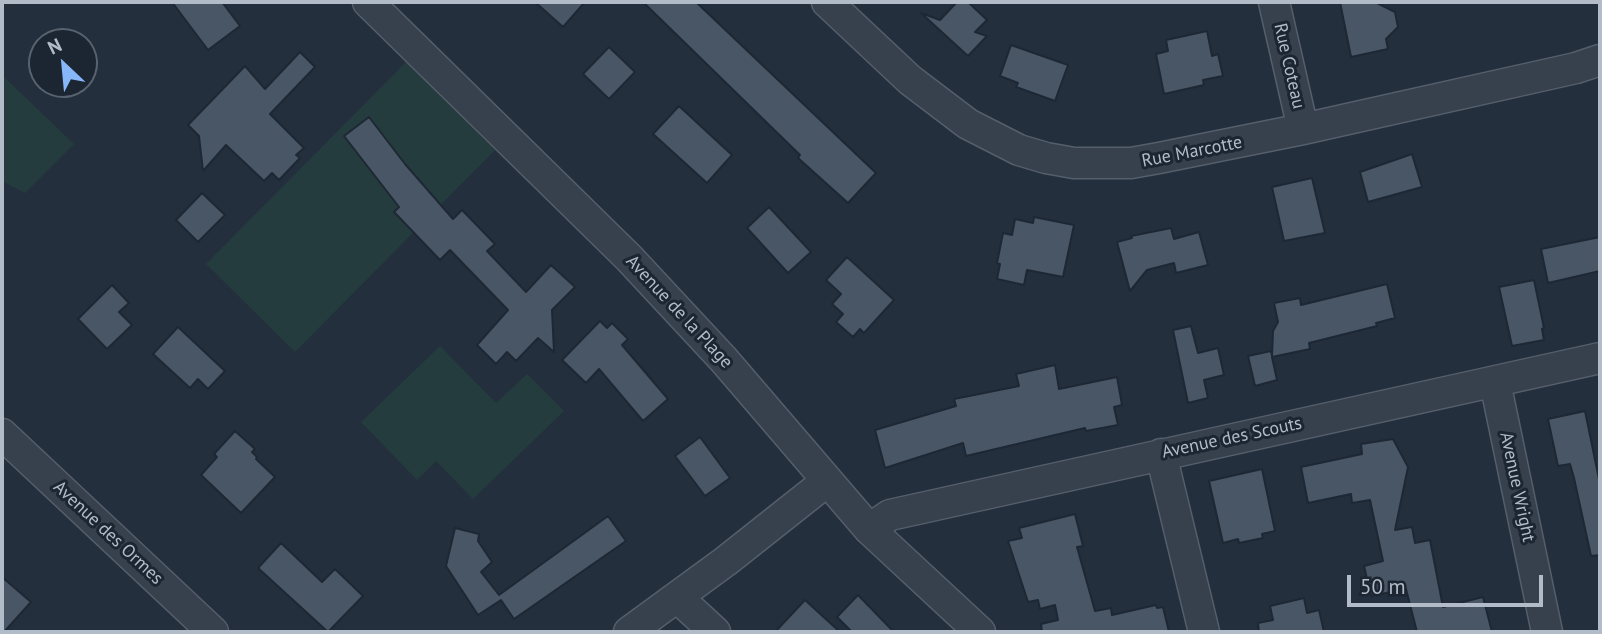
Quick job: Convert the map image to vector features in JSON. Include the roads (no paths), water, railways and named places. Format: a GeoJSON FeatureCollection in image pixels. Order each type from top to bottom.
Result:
{"type":"FeatureCollection","features":[{"type":"Feature","properties":{"kind":"street","name":"Avenue de la Plage"},"geometry":{"type":"LineString","coordinates":[[368,2],[645,274],[760,401],[869,529],[980,632]]}},
{"type":"Feature","properties":{"kind":"street","name":"Rue Marcotte"},"geometry":{"type":"LineString","coordinates":[[827,2],[911,80],[958,117],[993,138],[1046,158],[1102,165],[1130,163],[1303,129],[1576,68],[1600,60]]}},
{"type":"Feature","properties":{"kind":"street","name":"Rue Coteau"},"geometry":{"type":"LineString","coordinates":[[1274,2],[1303,129]]}},
{"type":"Feature","properties":{"kind":"street","name":"Avenue des Scouts"},"geometry":{"type":"LineString","coordinates":[[869,529],[890,515],[1600,358]]}},
{"type":"Feature","properties":{"kind":"street","name":"Avenue Wright"},"geometry":{"type":"LineString","coordinates":[[1495,382],[1547,632]]}},
{"type":"Feature","properties":{"kind":"street","name":"Avenue des Ormes"},"geometry":{"type":"LineString","coordinates":[[2,434],[213,632]]}},
{"type":"Feature","properties":{"kind":"street"},"geometry":{"type":"LineString","coordinates":[[1161,454],[1204,632]]}},
{"type":"Feature","properties":{"kind":"street"},"geometry":{"type":"LineString","coordinates":[[629,632],[747,545],[827,481]]}},
{"type":"Feature","properties":{"kind":"street"},"geometry":{"type":"LineString","coordinates":[[677,597],[715,632]]}}]}
